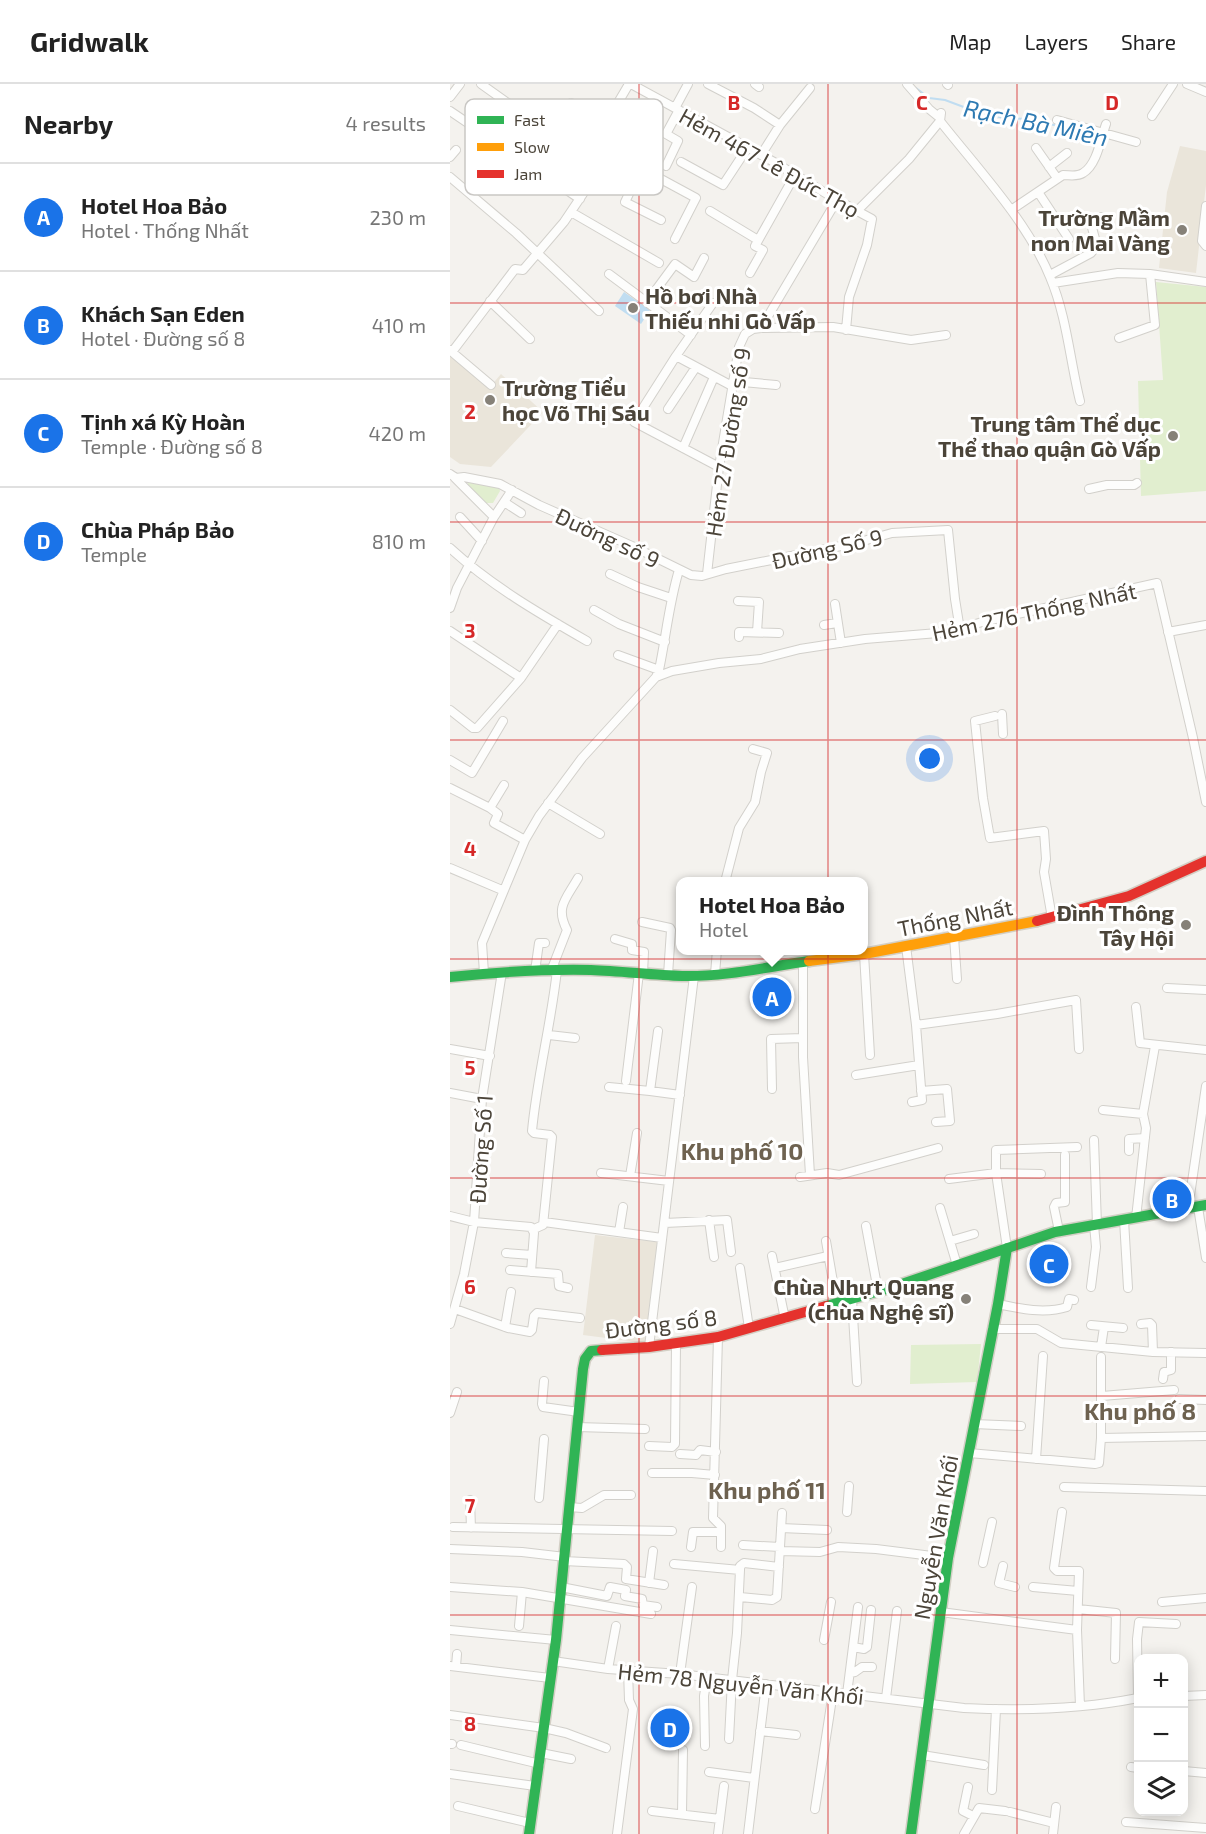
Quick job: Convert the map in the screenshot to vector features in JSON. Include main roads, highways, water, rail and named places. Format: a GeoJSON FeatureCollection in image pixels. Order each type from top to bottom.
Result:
{"type":"FeatureCollection","features":[{"type":"Feature","properties":{"kind":"water","name":"Hồ bơi Nhà Thiếu nhi Gò Vấp"},"geometry":{"type":"Polygon","coordinates":[[[624,292],[650,310],[641,324],[615,306],[624,292]]]}},
{"type":"Feature","properties":{"kind":"waterway","name":"Rạch Bà Miên"},"geometry":{"type":"LineString","coordinates":[[916,88],[929,98],[945,100],[977,112],[1004,118],[1027,119],[1085,132]]}},
{"type":"Feature","properties":{"kind":"place","name":"Trường Mầm non Mai Vàng"},"geometry":{"type":"Point","coordinates":[1182,230]}},
{"type":"Feature","properties":{"kind":"place","name":"Hồ bơi Nhà Thiếu nhi Gò Vấp"},"geometry":{"type":"Point","coordinates":[633,308]}},
{"type":"Feature","properties":{"kind":"place","name":"Trường Tiểu học Võ Thị Sáu"},"geometry":{"type":"Point","coordinates":[490,400]}},
{"type":"Feature","properties":{"kind":"place","name":"Trung tâm Thể dục Thể thao quận Gò Vấp"},"geometry":{"type":"Point","coordinates":[1173,436]}},
{"type":"Feature","properties":{"kind":"place","name":"Đình Thông Tây Hội"},"geometry":{"type":"Point","coordinates":[1186,925]}},
{"type":"Feature","properties":{"kind":"place","name":"Hotel Hoa Bảo"},"geometry":{"type":"Point","coordinates":[772,997]}},
{"type":"Feature","properties":{"kind":"place","name":"Khách Sạn Eden"},"geometry":{"type":"Point","coordinates":[1172,1199]}},
{"type":"Feature","properties":{"kind":"place","name":"Tịnh xá Kỳ Hoàn"},"geometry":{"type":"Point","coordinates":[1049,1264]}},
{"type":"Feature","properties":{"kind":"place","name":"Chùa Nhựt Quang (chùa Nghệ sĩ)"},"geometry":{"type":"Point","coordinates":[966,1299]}},
{"type":"Feature","properties":{"kind":"place","name":"Chùa Pháp Bảo"},"geometry":{"type":"Point","coordinates":[670,1728]}},
{"type":"Feature","properties":{"kind":"district","name":"Khu phố 10"},"geometry":{"type":"Point","coordinates":[742,1150]}},
{"type":"Feature","properties":{"kind":"district","name":"Khu phố 8"},"geometry":{"type":"Point","coordinates":[1140,1410]}},
{"type":"Feature","properties":{"kind":"district","name":"Khu phố 11"},"geometry":{"type":"Point","coordinates":[767,1489]}}]}
